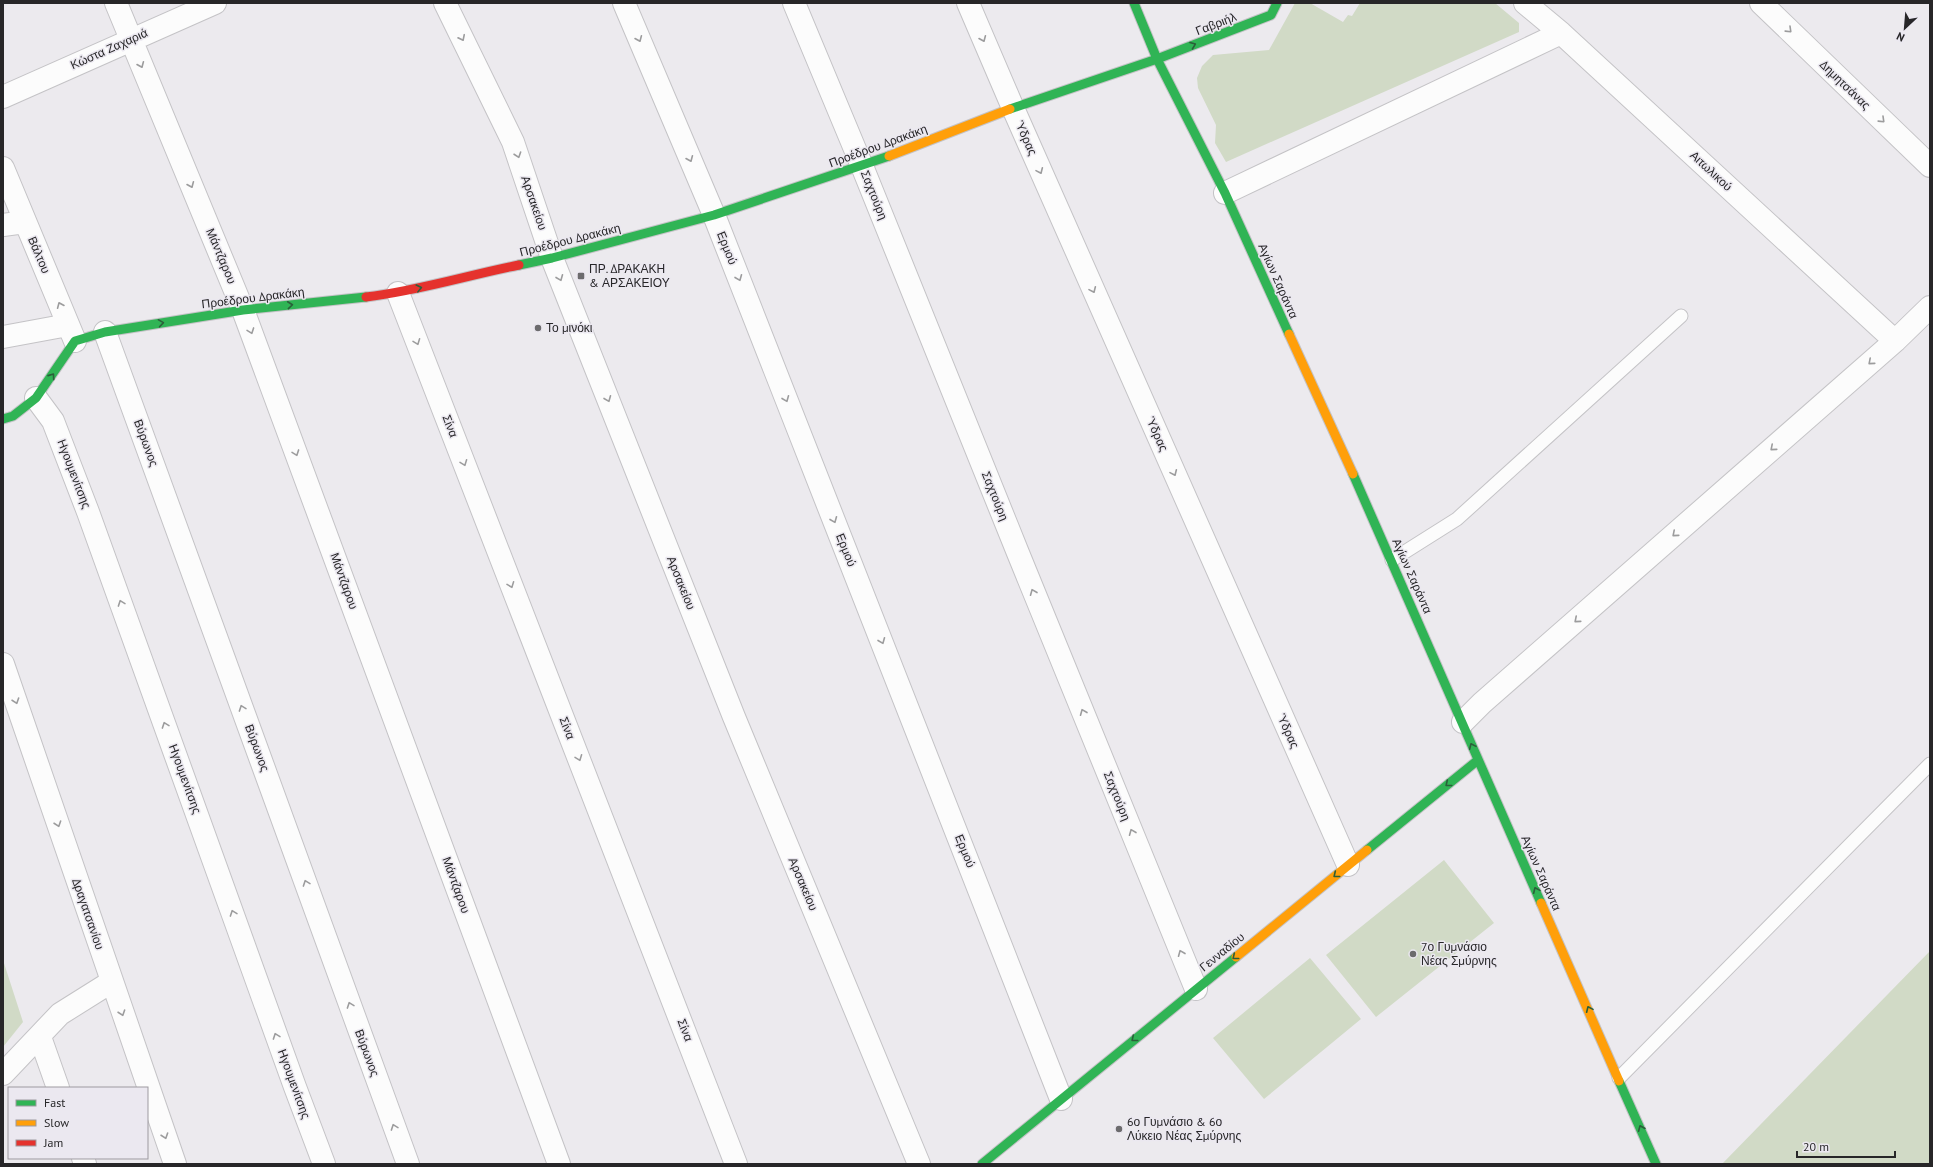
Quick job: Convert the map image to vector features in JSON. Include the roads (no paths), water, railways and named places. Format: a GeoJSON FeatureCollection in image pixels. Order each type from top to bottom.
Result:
{"type":"FeatureCollection","features":[{"type":"Feature","properties":{"kind":"street","name":"Μάντζαρου"},"geometry":{"type":"LineString","coordinates":[[116,3],[243,310],[559,1164]]}},
{"type":"Feature","properties":{"kind":"street","name":"Κώστα Ζαχαριά"},"geometry":{"type":"LineString","coordinates":[[3,97],[130,39],[215,3]]}},
{"type":"Feature","properties":{"kind":"street","name":"Αρσακείου"},"geometry":{"type":"LineString","coordinates":[[445,3],[513,142],[552,258],[734,717],[919,1164]]}},
{"type":"Feature","properties":{"kind":"street","name":"Ερμού"},"geometry":{"type":"LineString","coordinates":[[624,3],[714,215],[1061,1099]]}},
{"type":"Feature","properties":{"kind":"street","name":"Σαχτούρη"},"geometry":{"type":"LineString","coordinates":[[794,3],[862,166],[1196,989]]}},
{"type":"Feature","properties":{"kind":"street","name":"Ύδρας"},"geometry":{"type":"LineString","coordinates":[[968,3],[1348,865]]}},
{"type":"Feature","properties":{"kind":"street","name":"Αγίων Σαράντα"},"geometry":{"type":"LineString","coordinates":[[1134,3],[1157,59],[1225,193],[1392,560],[1478,760],[1656,1164]]}},
{"type":"Feature","properties":{"kind":"street","name":"Γαβριήλ"},"geometry":{"type":"LineString","coordinates":[[1157,59],[1271,15],[1278,3]]}},
{"type":"Feature","properties":{"kind":"street","name":"Αιτωλικού"},"geometry":{"type":"LineString","coordinates":[[1525,3],[1561,33],[1895,341]]}},
{"type":"Feature","properties":{"kind":"street","name":"Δημητσάνας"},"geometry":{"type":"LineString","coordinates":[[1761,3],[1930,166]]}},
{"type":"Feature","properties":{"kind":"street"},"geometry":{"type":"LineString","coordinates":[[1225,193],[1561,33]]}},
{"type":"Feature","properties":{"kind":"street","name":"Προέδρου Δρακάκη"},"geometry":{"type":"LineString","coordinates":[[72,333],[106,332],[243,310],[398,293],[472,274],[552,258],[714,215],[862,166],[1013,108],[1157,59]]}},
{"type":"Feature","properties":{"kind":"street","name":"Βάλτου"},"geometry":{"type":"LineString","coordinates":[[3,168],[72,333]]}},
{"type":"Feature","properties":{"kind":"street"},"geometry":{"type":"LineString","coordinates":[[3,225],[25,222]]}},
{"type":"Feature","properties":{"kind":"street","name":"Σίνα"},"geometry":{"type":"LineString","coordinates":[[398,293],[736,1164]]}},
{"type":"Feature","properties":{"kind":"street"},"geometry":{"type":"LineString","coordinates":[[1462,722],[1895,341],[1930,307]]}},
{"type":"Feature","properties":{"kind":"street","name":"Βύρωνος"},"geometry":{"type":"LineString","coordinates":[[106,332],[408,1164]]}},
{"type":"Feature","properties":{"kind":"street"},"geometry":{"type":"LineString","coordinates":[[3,337],[72,333]]}},
{"type":"Feature","properties":{"kind":"street"},"geometry":{"type":"LineString","coordinates":[[3,419],[13,416],[36,398],[72,333]]}},
{"type":"Feature","properties":{"kind":"street","name":"Ηγουμενίτσης"},"geometry":{"type":"LineString","coordinates":[[36,398],[53,421],[88,512],[324,1164]]}},
{"type":"Feature","properties":{"kind":"street","name":"Δραγατσανίου"},"geometry":{"type":"LineString","coordinates":[[3,664],[148,1087]]}},
{"type":"Feature","properties":{"kind":"street","name":"Γενναδίου"},"geometry":{"type":"LineString","coordinates":[[982,1164],[1478,760]]}},
{"type":"Feature","properties":{"kind":"street"},"geometry":{"type":"LineString","coordinates":[[3,1074],[60,1014],[111,982]]}},
{"type":"Feature","properties":{"kind":"street"},"geometry":{"type":"LineString","coordinates":[[40,1036],[58,1087]]}},
{"type":"Feature","properties":{"kind":"street","name":"Δραγατσανίου"},"geometry":{"type":"LineString","coordinates":[[148,1087],[175,1164]]}},
{"type":"Feature","properties":{"kind":"lane"},"geometry":{"type":"LineString","coordinates":[[1392,560],[1457,519],[1681,316]]}},
{"type":"Feature","properties":{"kind":"lane"},"geometry":{"type":"LineString","coordinates":[[1619,1078],[1930,764]]}},
{"type":"Feature","properties":{"kind":"place","name":"ΠΡ. ΔΡΑΚΑΚΗ & ΑΡΣΑΚΕΙΟΥ"},"geometry":{"type":"Point","coordinates":[581,276]}},
{"type":"Feature","properties":{"kind":"place","name":"Το μινόκι"},"geometry":{"type":"Point","coordinates":[538,328]}},
{"type":"Feature","properties":{"kind":"place","name":"7ο Γυμνάσιο Νέας Σμύρνης"},"geometry":{"type":"Point","coordinates":[1413,954]}},
{"type":"Feature","properties":{"kind":"place","name":"6ο Γυμνάσιο & 6ο Λύκειο Νέας Σμύρνης"},"geometry":{"type":"Point","coordinates":[1119,1129]}}]}
